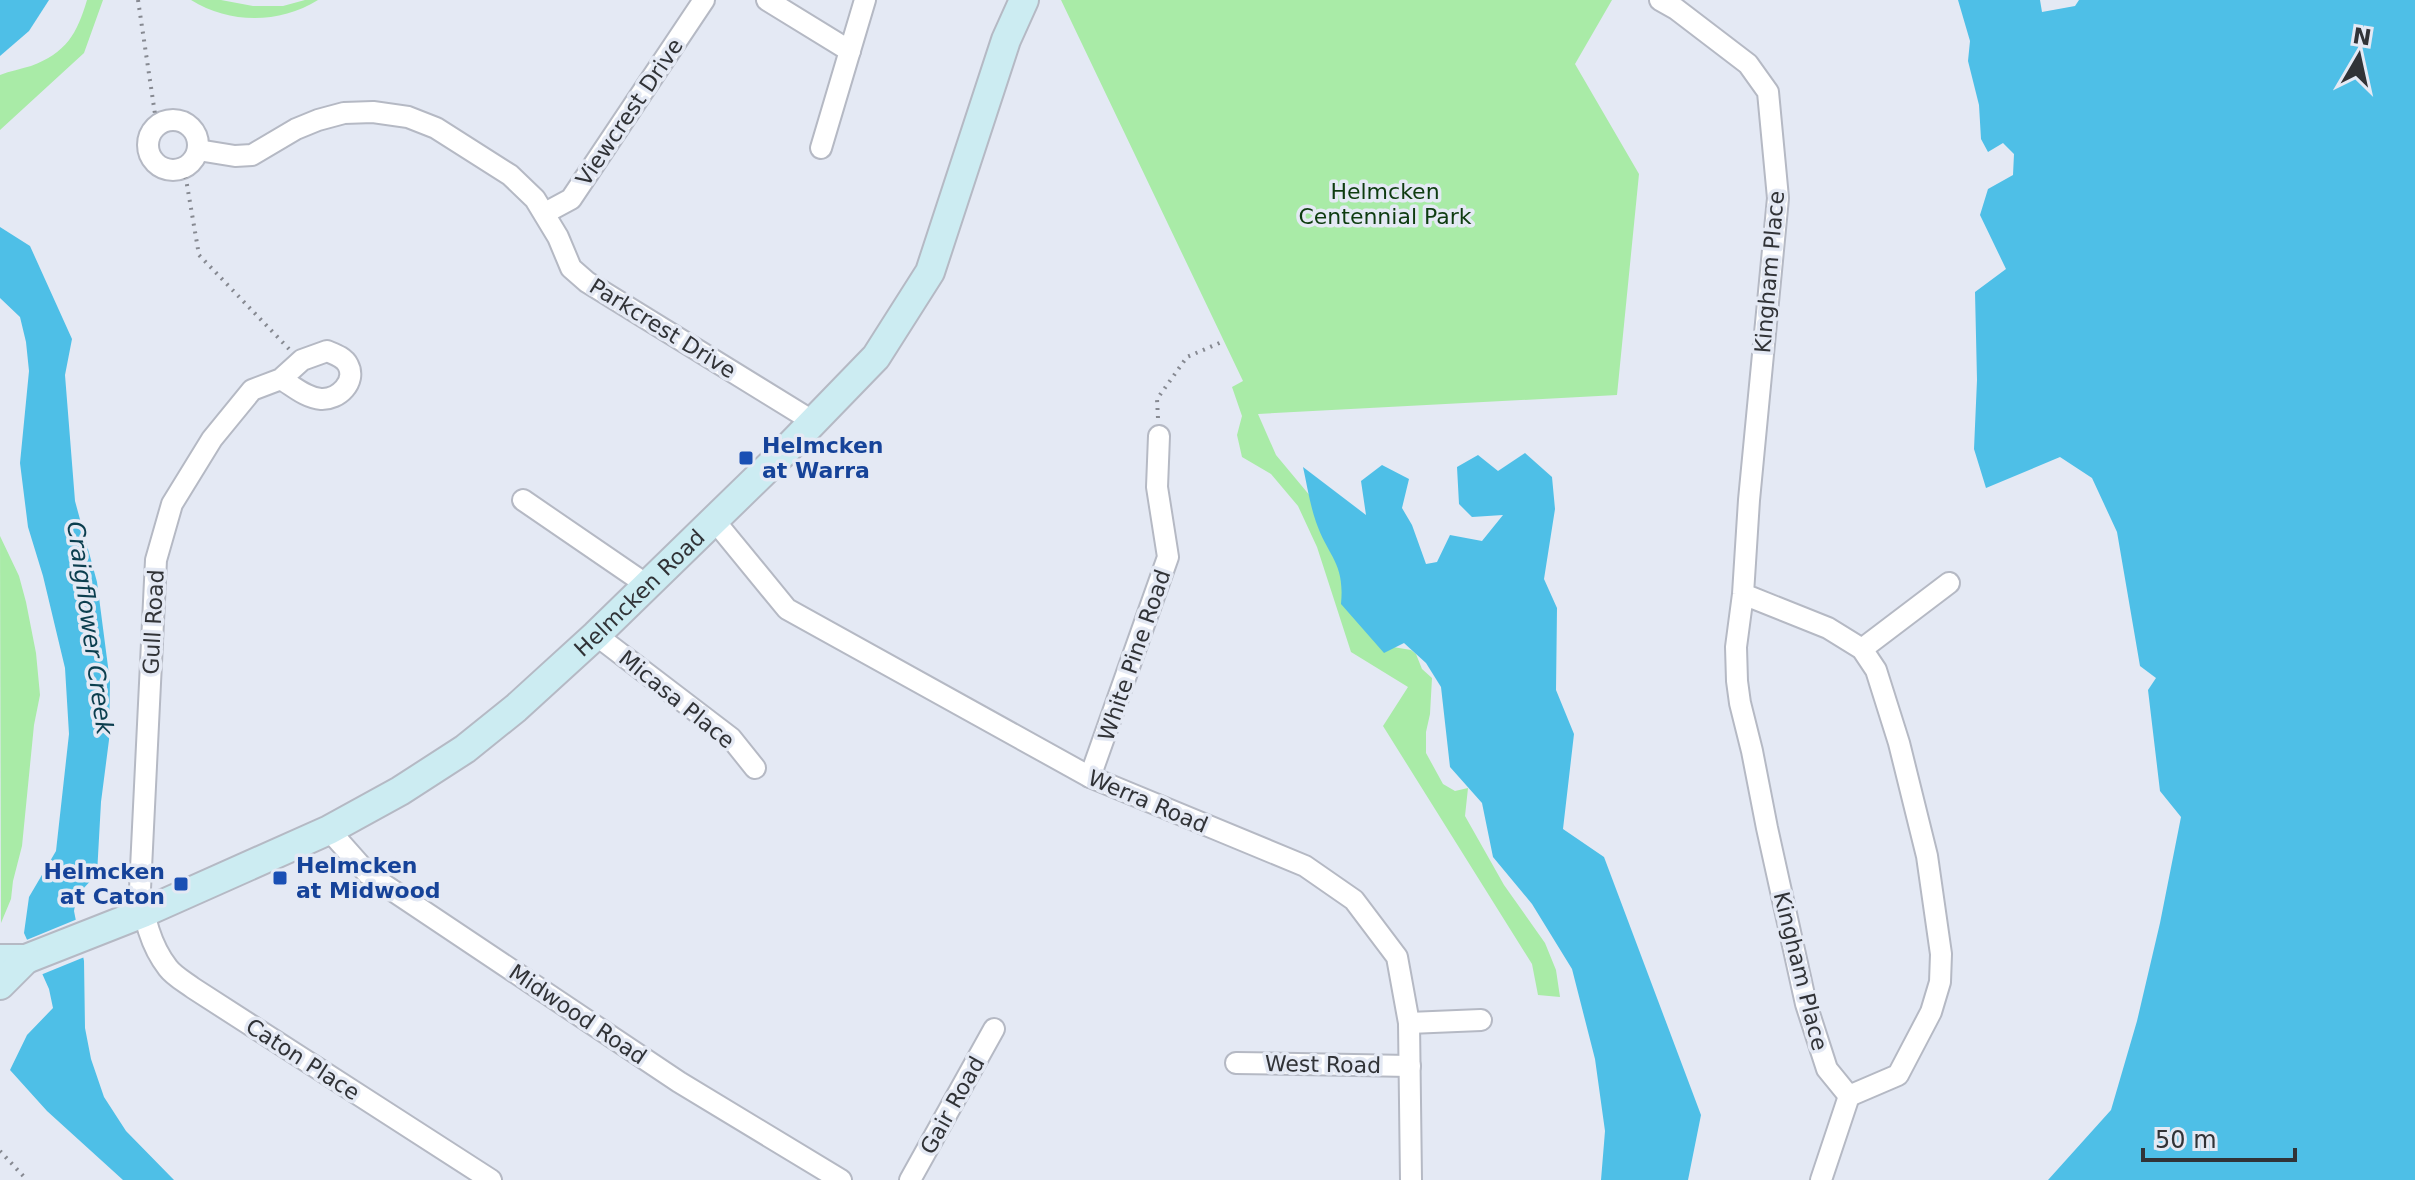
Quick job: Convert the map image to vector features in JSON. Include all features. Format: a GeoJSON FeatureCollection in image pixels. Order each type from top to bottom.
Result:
{"type":"FeatureCollection","features":[{"type":"Feature","properties":{"kind":"main road","name":"Helmcken Road"},"geometry":{"type":"LineString","coordinates":[[0,985],[13,959],[92,934],[143,913],[329,830],[400,791],[465,749],[516,708],[596,635],[814,422],[876,357],[930,272],[1006,40],[1024,0]]}},
{"type":"Feature","properties":{"kind":"street","name":"Viewcrest Drive"},"geometry":{"type":"LineString","coordinates":[[545,213],[571,199],[704,0]]}},
{"type":"Feature","properties":{"kind":"street"},"geometry":{"type":"LineString","coordinates":[[767,0],[850,51]]}},
{"type":"Feature","properties":{"kind":"street"},"geometry":{"type":"LineString","coordinates":[[821,148],[865,0]]}},
{"type":"Feature","properties":{"kind":"street","name":"Kingham Place"},"geometry":{"type":"LineString","coordinates":[[1660,0],[1748,64],[1768,92],[1778,198],[1736,647],[1740,703],[1806,1004],[1827,1069],[1849,1096]]}},
{"type":"Feature","properties":{"kind":"street","name":"Parkcrest Drive"},"geometry":{"type":"LineString","coordinates":[[198,150],[235,156],[252,155],[296,129],[344,113],[373,112],[408,117],[436,128],[510,175],[535,199],[571,268],[587,282],[814,422]]}},
{"type":"Feature","properties":{"kind":"street"},"geometry":{"type":"LineString","coordinates":[[179,120],[194,131],[198,150],[195,158],[182,169],[164,169],[155,164],[150,156],[148,138],[160,123],[179,120]]}},
{"type":"Feature","properties":{"kind":"street"},"geometry":{"type":"LineString","coordinates":[[281,379],[304,394],[321,399],[337,396],[345,388],[350,377],[348,365],[338,356],[327,351],[302,360]]}},
{"type":"Feature","properties":{"kind":"street","name":"Gull Road"},"geometry":{"type":"LineString","coordinates":[[143,913],[140,889],[156,560],[172,504],[212,439],[252,390],[281,379],[302,360]]}},
{"type":"Feature","properties":{"kind":"street","name":"White Pine Road"},"geometry":{"type":"LineString","coordinates":[[1090,777],[1168,557],[1157,487],[1159,436]]}},
{"type":"Feature","properties":{"kind":"street"},"geometry":{"type":"LineString","coordinates":[[523,500],[647,585]]}},
{"type":"Feature","properties":{"kind":"street","name":"Werra Road"},"geometry":{"type":"LineString","coordinates":[[714,520],[787,609],[1090,777],[1305,866],[1354,900],[1397,957],[1409,1023],[1411,1180]]}},
{"type":"Feature","properties":{"kind":"street"},"geometry":{"type":"LineString","coordinates":[[1862,649],[1949,583]]}},
{"type":"Feature","properties":{"kind":"street"},"geometry":{"type":"LineString","coordinates":[[1743,594],[1828,628],[1862,649],[1876,670],[1899,743],[1927,856],[1941,954],[1940,982],[1931,1012],[1898,1075],[1849,1096],[1821,1180]]}},
{"type":"Feature","properties":{"kind":"street","name":"Micasa Place"},"geometry":{"type":"LineString","coordinates":[[596,635],[731,738],[755,768]]}},
{"type":"Feature","properties":{"kind":"street","name":"Midwood Road"},"geometry":{"type":"LineString","coordinates":[[329,830],[368,874],[679,1082],[841,1180]]}},
{"type":"Feature","properties":{"kind":"street","name":"Caton Place"},"geometry":{"type":"LineString","coordinates":[[143,913],[151,939],[169,969],[193,988],[491,1180]]}},
{"type":"Feature","properties":{"kind":"street"},"geometry":{"type":"LineString","coordinates":[[1409,1023],[1481,1020]]}},
{"type":"Feature","properties":{"kind":"street","name":"Gair Road"},"geometry":{"type":"LineString","coordinates":[[910,1180],[994,1029]]}},
{"type":"Feature","properties":{"kind":"street","name":"West Road"},"geometry":{"type":"LineString","coordinates":[[1236,1063],[1410,1066]]}},
{"type":"Feature","properties":{"kind":"path"},"geometry":{"type":"LineString","coordinates":[[138,0],[155,114],[160,123]]}},
{"type":"Feature","properties":{"kind":"path"},"geometry":{"type":"LineString","coordinates":[[182,169],[199,255],[302,360]]}},
{"type":"Feature","properties":{"kind":"path"},"geometry":{"type":"LineString","coordinates":[[1159,436],[1157,399],[1187,357],[1224,341]]}},
{"type":"Feature","properties":{"kind":"path"},"geometry":{"type":"LineString","coordinates":[[0,1151],[27,1180]]}},
{"type":"Feature","properties":{"kind":"green space"},"geometry":{"type":"Polygon","coordinates":[[[87,0],[103,0],[84,53],[0,130],[0,75],[31,66],[53,55],[74,32],[87,0]]]}},
{"type":"Feature","properties":{"kind":"green space"},"geometry":{"type":"Polygon","coordinates":[[[191,0],[283,6],[318,0],[287,14],[254,18],[222,14],[191,0]]]}},
{"type":"Feature","properties":{"kind":"green space","name":"Helmcken Centennial Park"},"geometry":{"type":"Polygon","coordinates":[[[1061,0],[1612,0],[1575,64],[1639,174],[1617,395],[1258,414],[1276,455],[1311,497],[1393,647],[1411,650],[1422,669],[1432,678],[1426,753],[1443,784],[1455,791],[1468,788],[1465,816],[1504,885],[1545,943],[1556,970],[1560,997],[1538,995],[1532,964],[1383,726],[1408,687],[1351,652],[1317,547],[1298,506],[1271,474],[1242,457],[1237,435],[1242,416],[1232,387],[1243,381],[1061,0]]]}},
{"type":"Feature","properties":{"kind":"green space"},"geometry":{"type":"Polygon","coordinates":[[[0,536],[19,576],[26,602],[40,695],[34,725],[22,846],[11,899],[1,923],[0,536]]]}},
{"type":"Feature","properties":{"kind":"water"},"geometry":{"type":"Polygon","coordinates":[[[0,0],[49,0],[29,31],[0,56],[0,0]]]}},
{"type":"Feature","properties":{"kind":"water"},"geometry":{"type":"Polygon","coordinates":[[[1958,0],[2040,0],[2042,12],[2075,6],[2079,0],[2415,0],[2415,1180],[2048,1180],[2111,1110],[2137,1021],[2181,817],[2160,791],[2148,690],[2156,678],[2140,666],[2117,532],[2092,478],[2060,457],[1986,488],[1974,449],[1977,380],[1975,292],[2006,269],[1980,215],[1988,189],[2013,175],[2014,154],[2003,143],[1988,152],[1981,139],[1979,105],[1968,61],[1970,41],[1958,0]]]}},
{"type":"Feature","properties":{"kind":"water","name":"Craigflower Creek"},"geometry":{"type":"Polygon","coordinates":[[[0,227],[30,246],[72,339],[65,375],[75,501],[97,582],[110,682],[109,740],[101,802],[97,874],[81,891],[74,911],[84,961],[85,1028],[91,1059],[104,1097],[126,1131],[174,1180],[123,1180],[47,1111],[10,1070],[27,1035],[53,1008],[49,989],[24,933],[29,897],[56,851],[69,734],[65,668],[28,527],[20,463],[29,371],[20,317],[0,298],[0,227]]]}},
{"type":"Feature","properties":{"kind":"water"},"geometry":{"type":"Polygon","coordinates":[[[1525,453],[1552,477],[1555,509],[1544,579],[1557,608],[1556,690],[1574,734],[1563,829],[1604,857],[1701,1115],[1688,1180],[1601,1180],[1605,1131],[1595,1059],[1572,969],[1532,904],[1493,857],[1482,803],[1450,767],[1441,687],[1426,663],[1404,643],[1384,653],[1341,604],[1338,569],[1316,522],[1303,467],[1366,515],[1361,481],[1382,465],[1409,479],[1402,508],[1412,525],[1426,564],[1437,562],[1450,535],[1482,541],[1503,515],[1472,517],[1459,504],[1457,467],[1478,455],[1498,471],[1525,453]]]}},
{"type":"Feature","properties":{"kind":"pier"},"geometry":{"type":"Polygon","coordinates":[[[80,918],[87,956],[38,976],[24,941],[80,918]]]}},
{"type":"Feature","properties":{"kind":"place","name":"Helmcken at Warra"},"geometry":{"type":"Point","coordinates":[746,458]}},
{"type":"Feature","properties":{"kind":"place","name":"Helmcken at Midwood"},"geometry":{"type":"Point","coordinates":[280,878]}},
{"type":"Feature","properties":{"kind":"place","name":"Helmcken at Caton"},"geometry":{"type":"Point","coordinates":[181,884]}}]}
